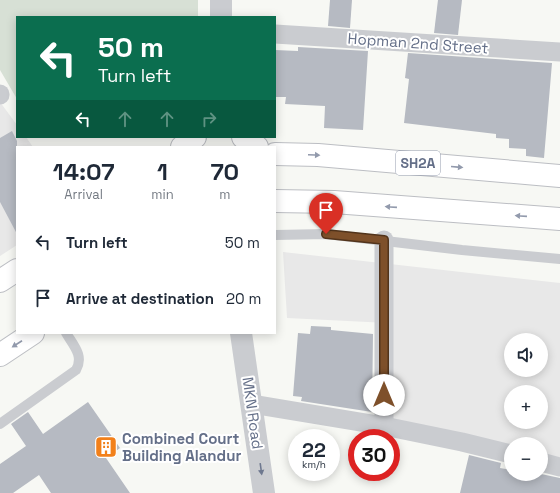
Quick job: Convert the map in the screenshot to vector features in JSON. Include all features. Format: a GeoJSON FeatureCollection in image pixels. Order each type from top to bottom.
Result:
{"type":"FeatureCollection","features":[{"type":"Feature","properties":{"kind":"main road"},"geometry":{"type":"LineString","coordinates":[[183,146],[193,138]]}},
{"type":"Feature","properties":{"kind":"main road"},"geometry":{"type":"LineString","coordinates":[[247,138],[256,146]]}},
{"type":"Feature","properties":{"kind":"main road","name":"SH2A"},"geometry":{"type":"LineString","coordinates":[[276,154],[318,155],[560,176]]}},
{"type":"Feature","properties":{"kind":"main road"},"geometry":{"type":"LineString","coordinates":[[276,201],[334,202],[560,219]]}},
{"type":"Feature","properties":{"kind":"main road"},"geometry":{"type":"LineString","coordinates":[[0,281],[16,271]]}},
{"type":"Feature","properties":{"kind":"main road"},"geometry":{"type":"LineString","coordinates":[[0,355],[32,334]]}},
{"type":"Feature","properties":{"kind":"street"},"geometry":{"type":"LineString","coordinates":[[221,0],[221,16]]}},
{"type":"Feature","properties":{"kind":"street","name":"Hopman 2nd Street"},"geometry":{"type":"LineString","coordinates":[[276,34],[560,52]]}},
{"type":"Feature","properties":{"kind":"street"},"geometry":{"type":"LineString","coordinates":[[384,240],[384,426]]}},
{"type":"Feature","properties":{"kind":"street","name":"MKN Road"},"geometry":{"type":"LineString","coordinates":[[241,334],[264,493]]}},
{"type":"Feature","properties":{"kind":"street"},"geometry":{"type":"LineString","coordinates":[[252,404],[384,426],[504,452]]}},
{"type":"Feature","properties":{"kind":"street"},"geometry":{"type":"LineString","coordinates":[[548,464],[560,467]]}},
{"type":"Feature","properties":{"kind":"lane"},"geometry":{"type":"LineString","coordinates":[[276,235],[326,234],[462,250],[560,259]]}},
{"type":"Feature","properties":{"kind":"lane"},"geometry":{"type":"LineString","coordinates":[[0,424],[76,370],[79,364],[79,356],[67,334]]}},
{"type":"Feature","properties":{"kind":"shaded area"},"geometry":{"type":"Polygon","coordinates":[[[0,0],[198,0],[198,16],[16,16],[16,97],[0,70],[0,0]]]}},
{"type":"Feature","properties":{"kind":"shaded area"},"geometry":{"type":"Polygon","coordinates":[[[0,102],[16,124],[16,138],[27,138],[32,146],[16,146],[16,246],[0,256],[0,102]]]}},
{"type":"Feature","properties":{"kind":"shaded area"},"geometry":{"type":"Polygon","coordinates":[[[283,252],[560,283],[560,460],[548,456],[548,437],[504,437],[504,443],[389,418],[388,323],[287,318],[283,252]]]}},
{"type":"Feature","properties":{"kind":"building"},"geometry":{"type":"Polygon","coordinates":[[[330,0],[352,0],[350,28],[328,26],[330,0]]]}},
{"type":"Feature","properties":{"kind":"building"},"geometry":{"type":"Polygon","coordinates":[[[438,0],[462,0],[458,35],[434,33],[438,0]]]}},
{"type":"Feature","properties":{"kind":"building"},"geometry":{"type":"Polygon","coordinates":[[[298,47],[368,51],[363,130],[324,128],[325,106],[285,104],[286,97],[276,97],[276,50],[298,51],[298,47]]]}},
{"type":"Feature","properties":{"kind":"building"},"geometry":{"type":"Polygon","coordinates":[[[408,53],[552,63],[544,158],[526,156],[526,149],[509,148],[509,139],[496,138],[496,134],[404,123],[409,79],[405,78],[408,53]]]}},
{"type":"Feature","properties":{"kind":"building"},"geometry":{"type":"Polygon","coordinates":[[[12,131],[17,141],[16,232],[0,202],[0,138],[12,131]]]}},
{"type":"Feature","properties":{"kind":"building"},"geometry":{"type":"Polygon","coordinates":[[[311,326],[331,327],[331,330],[373,334],[372,412],[301,401],[302,397],[293,396],[298,333],[310,334],[311,326]]]}},
{"type":"Feature","properties":{"kind":"building","name":"Combined Court Building Alandur"},"geometry":{"type":"Polygon","coordinates":[[[88,402],[120,448],[106,458],[130,493],[51,493],[39,475],[13,493],[0,493],[0,464],[26,446],[11,424],[28,412],[43,434],[88,402]]]}},
{"type":"Feature","properties":{"kind":"building"},"geometry":{"type":"Polygon","coordinates":[[[469,455],[501,463],[500,468],[504,469],[504,481],[548,481],[548,475],[560,478],[560,493],[460,493],[469,455]]]}},
{"type":"Feature","properties":{"kind":"place","name":"Combined Court Building Alandur"},"geometry":{"type":"Point","coordinates":[106,447]}},
{"type":"Feature","properties":{"kind":"route"},"geometry":{"type":"LineString","coordinates":[[326,234],[384,240],[384,395]]}}]}
